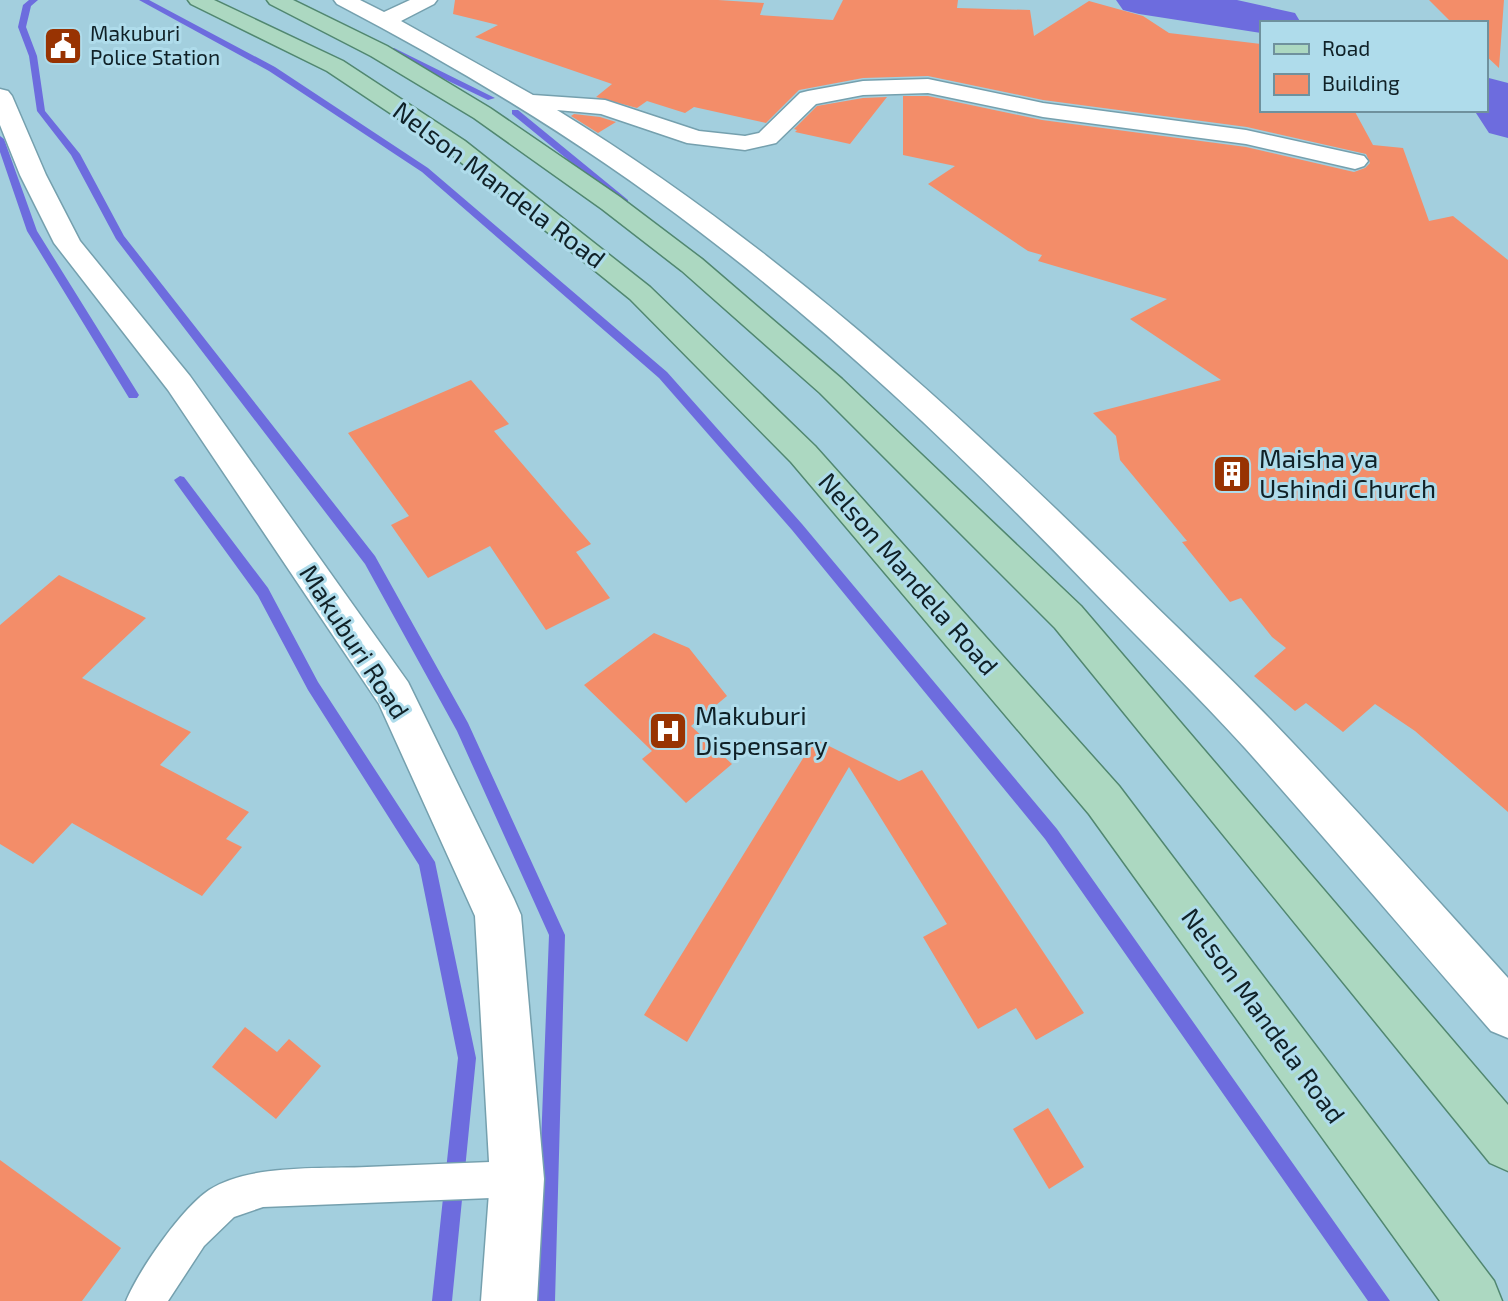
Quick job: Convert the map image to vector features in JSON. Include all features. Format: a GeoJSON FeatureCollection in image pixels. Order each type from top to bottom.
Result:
{"type":"FeatureCollection","features":[{"type":"Feature","properties":{"kind":"main road","name":"Nelson Mandela Road"},"geometry":{"type":"LineString","coordinates":[[198,0],[335,66],[456,146],[640,293],[803,454],[1104,800],[1474,1301]]}},
{"type":"Feature","properties":{"kind":"main road","name":"Nelson Mandela Road"},"geometry":{"type":"LineString","coordinates":[[277,0],[379,51],[482,113],[611,203],[692,265],[831,386],[1068,617],[1508,1145]]}},
{"type":"Feature","properties":{"kind":"street"},"geometry":{"type":"LineString","coordinates":[[344,0],[385,20],[527,102],[672,200],[814,308],[918,398],[1013,486],[1257,733],[1508,1014]]}},
{"type":"Feature","properties":{"kind":"street"},"geometry":{"type":"LineString","coordinates":[[385,20],[427,0]]}},
{"type":"Feature","properties":{"kind":"street"},"geometry":{"type":"LineString","coordinates":[[482,113],[527,102],[573,103],[605,107],[696,138],[745,143],[767,138],[808,98],[863,88],[928,86],[1043,110],[1246,137],[1355,161]]}},
{"type":"Feature","properties":{"kind":"street","name":"Makuburi Road"},"geometry":{"type":"LineString","coordinates":[[0,96],[33,176],[68,243],[179,383],[394,694],[498,915],[517,1179],[509,1301]]}},
{"type":"Feature","properties":{"kind":"lane"},"geometry":{"type":"LineString","coordinates":[[145,1301],[198,1226],[222,1203],[262,1189],[517,1179]]}},
{"type":"Feature","properties":{"kind":"building"},"geometry":{"type":"Polygon","coordinates":[[[455,0],[718,0],[764,3],[760,15],[833,20],[843,0],[958,0],[957,8],[1030,10],[1034,36],[1089,1],[1143,16],[1169,33],[1260,44],[1260,112],[1355,112],[1373,145],[1403,148],[1429,221],[1453,216],[1508,260],[1508,812],[1415,731],[1375,704],[1343,732],[1306,703],[1295,711],[1254,676],[1286,648],[1272,637],[1241,598],[1230,602],[1182,542],[1187,541],[1120,460],[1116,436],[1093,413],[1221,380],[1130,319],[1167,299],[1038,261],[1042,255],[1028,251],[928,184],[955,166],[903,155],[903,96],[928,96],[1042,120],[1246,147],[1354,172],[1370,163],[1366,154],[1247,127],[1043,100],[928,76],[863,78],[799,90],[766,123],[694,107],[685,113],[647,101],[637,108],[596,97],[612,84],[475,37],[498,25],[453,14],[455,0]]]}},
{"type":"Feature","properties":{"kind":"building"},"geometry":{"type":"Polygon","coordinates":[[[1429,0],[1504,0],[1499,68],[1487,57],[1487,21],[1450,21],[1429,0]]]}},
{"type":"Feature","properties":{"kind":"building"},"geometry":{"type":"Polygon","coordinates":[[[887,97],[850,144],[795,132],[797,130],[794,129],[817,106],[887,97]]]}},
{"type":"Feature","properties":{"kind":"building"},"geometry":{"type":"Polygon","coordinates":[[[574,114],[616,122],[598,133],[571,116],[574,114]]]}},
{"type":"Feature","properties":{"kind":"building"},"geometry":{"type":"Polygon","coordinates":[[[471,380],[509,424],[494,431],[591,544],[576,552],[610,598],[546,630],[490,546],[428,578],[391,525],[409,516],[348,433],[471,380]]]}},
{"type":"Feature","properties":{"kind":"building"},"geometry":{"type":"Polygon","coordinates":[[[59,575],[146,618],[82,678],[191,732],[160,765],[249,812],[226,839],[242,847],[202,896],[72,823],[33,864],[0,844],[0,625],[59,575]]]}},
{"type":"Feature","properties":{"kind":"building","name":"Makuburi Dispensary"},"geometry":{"type":"Polygon","coordinates":[[[654,633],[689,648],[727,696],[691,726],[732,764],[686,803],[642,759],[652,751],[584,685],[654,633]]]}},
{"type":"Feature","properties":{"kind":"building"},"geometry":{"type":"Polygon","coordinates":[[[815,739],[899,781],[922,770],[1084,1013],[1036,1040],[1016,1008],[978,1029],[923,937],[947,924],[849,767],[687,1042],[644,1015],[815,739]]]}},
{"type":"Feature","properties":{"kind":"building"},"geometry":{"type":"Polygon","coordinates":[[[245,1027],[277,1052],[289,1039],[321,1066],[276,1119],[212,1067],[245,1027]]]}},
{"type":"Feature","properties":{"kind":"building"},"geometry":{"type":"Polygon","coordinates":[[[1048,1108],[1084,1167],[1049,1189],[1013,1129],[1048,1108]]]}},
{"type":"Feature","properties":{"kind":"building"},"geometry":{"type":"Polygon","coordinates":[[[0,1160],[121,1248],[82,1301],[0,1301],[0,1160]]]}},
{"type":"Feature","properties":{"kind":"waterway"},"geometry":{"type":"LineString","coordinates":[[34,0],[27,5],[22,27],[33,56],[41,111],[75,154],[119,237],[370,560],[463,728],[557,935],[545,1301]]}},
{"type":"Feature","properties":{"kind":"waterway"},"geometry":{"type":"LineString","coordinates":[[143,0],[272,69],[425,170],[663,375],[797,527],[1051,834],[1380,1301]]}},
{"type":"Feature","properties":{"kind":"waterway"},"geometry":{"type":"LineString","coordinates":[[1139,0],[1271,21]]}},
{"type":"Feature","properties":{"kind":"waterway"},"geometry":{"type":"LineString","coordinates":[[391,50],[491,98]]}},
{"type":"Feature","properties":{"kind":"waterway"},"geometry":{"type":"LineString","coordinates":[[1487,93],[1508,122]]}},
{"type":"Feature","properties":{"kind":"waterway"},"geometry":{"type":"LineString","coordinates":[[515,112],[625,202]]}},
{"type":"Feature","properties":{"kind":"waterway"},"geometry":{"type":"LineString","coordinates":[[0,139],[32,231],[133,395]]}},
{"type":"Feature","properties":{"kind":"waterway"},"geometry":{"type":"LineString","coordinates":[[180,480],[263,592],[313,686],[427,862],[467,1058],[442,1301]]}},
{"type":"Feature","properties":{"kind":"place","name":"Makuburi Police Station"},"geometry":{"type":"Point","coordinates":[63,46]}},
{"type":"Feature","properties":{"kind":"place","name":"Maisha ya Ushindi Church"},"geometry":{"type":"Point","coordinates":[1232,474]}},
{"type":"Feature","properties":{"kind":"place","name":"Makuburi Dispensary"},"geometry":{"type":"Point","coordinates":[668,731]}}]}
